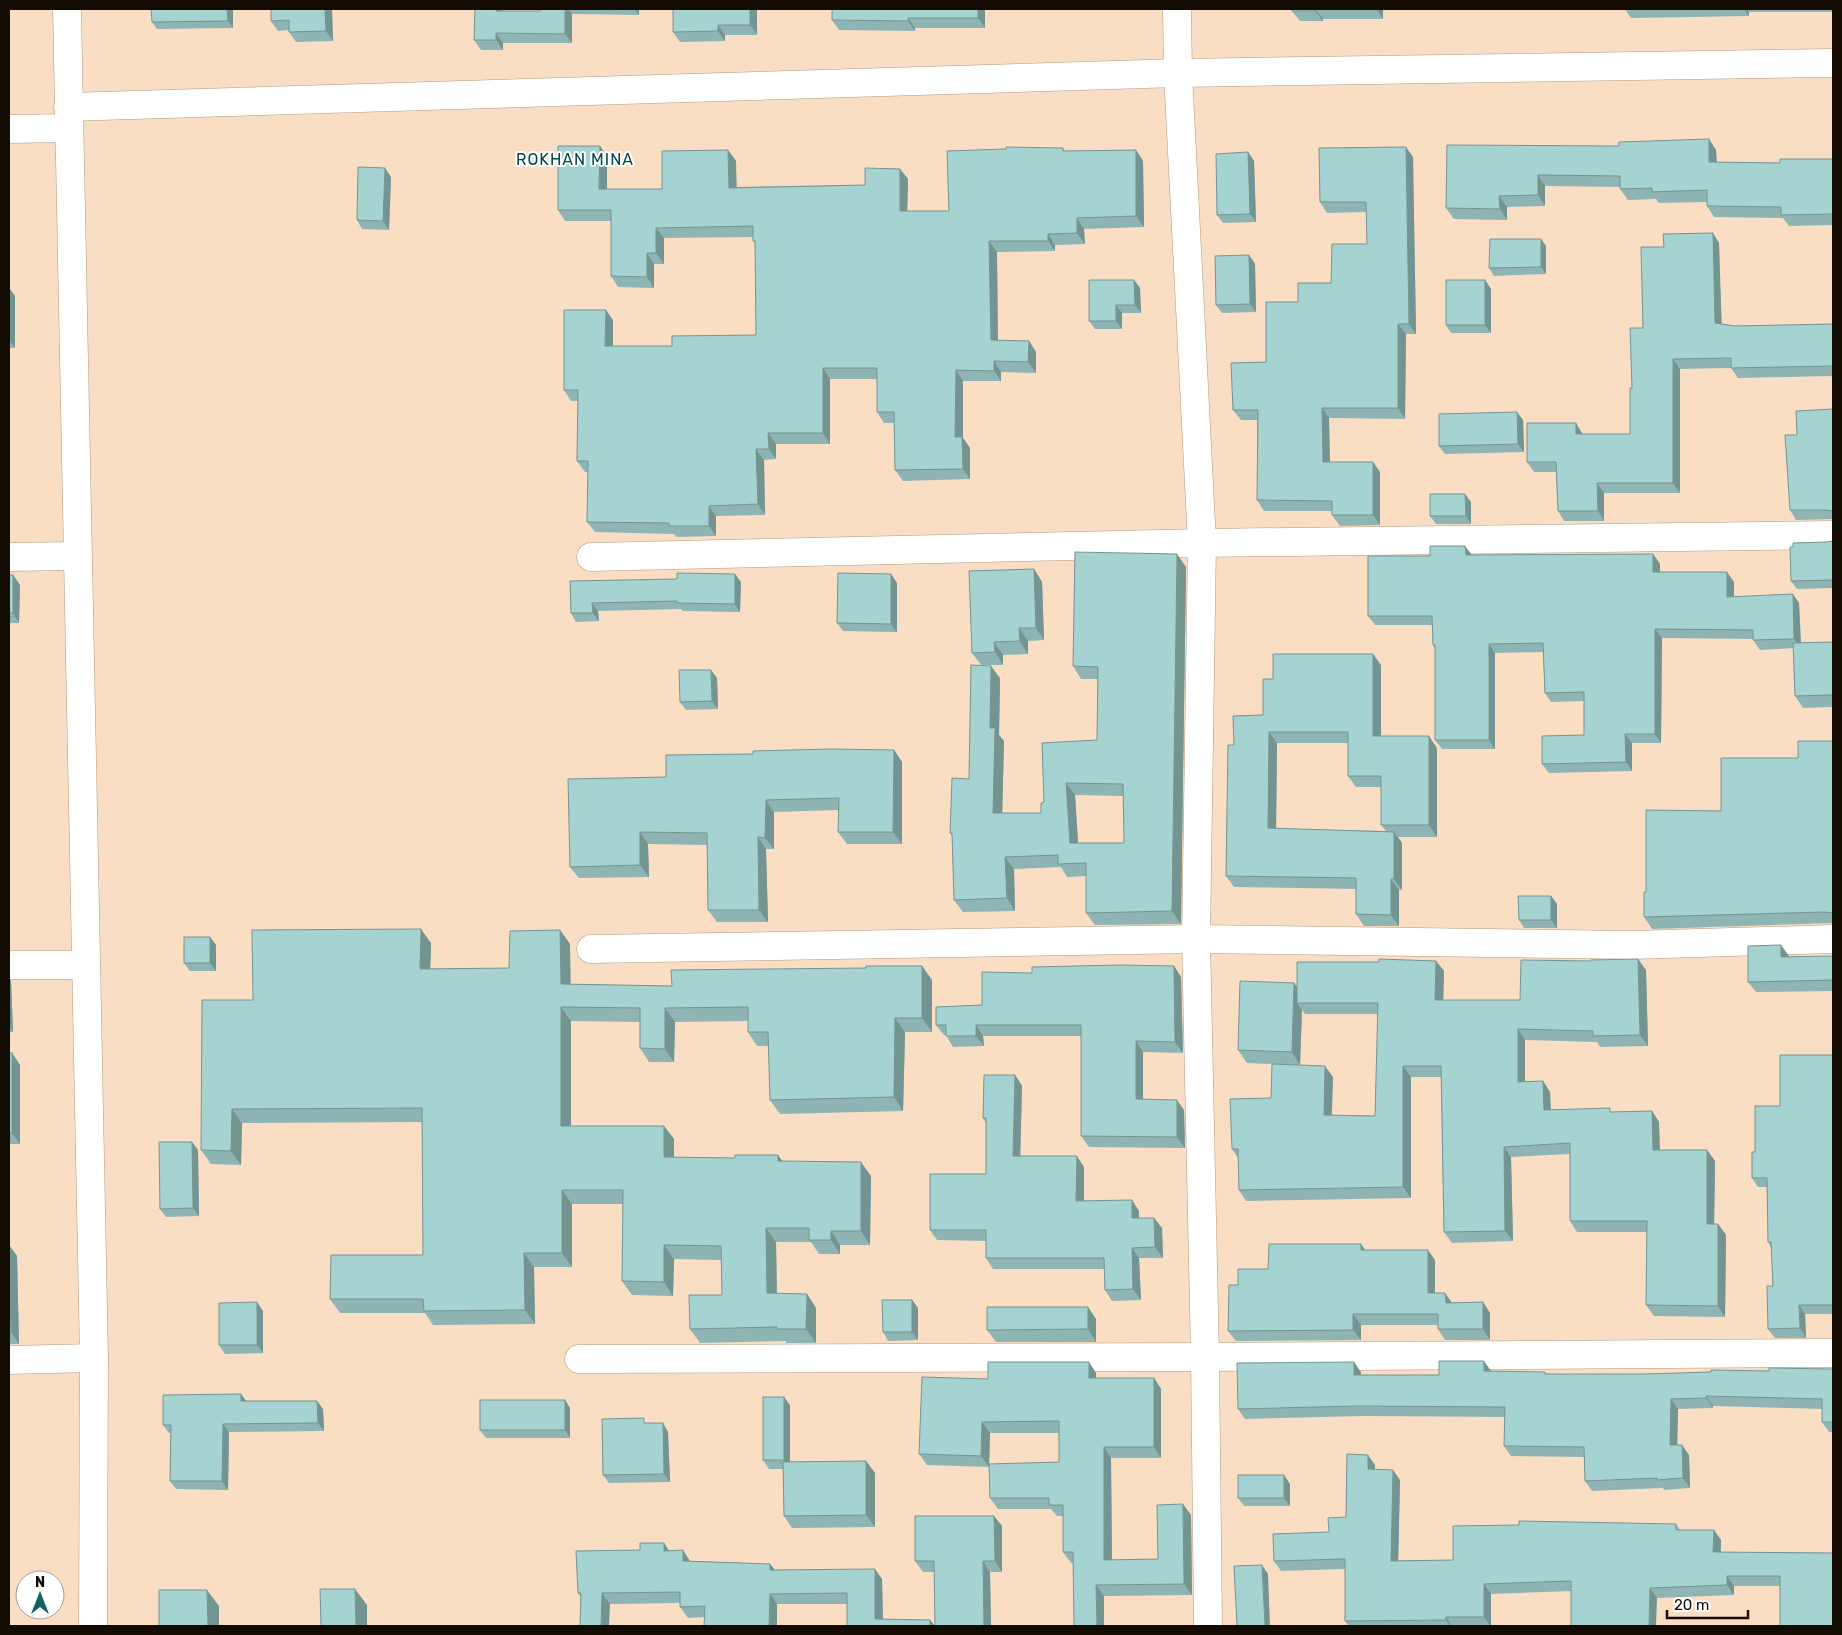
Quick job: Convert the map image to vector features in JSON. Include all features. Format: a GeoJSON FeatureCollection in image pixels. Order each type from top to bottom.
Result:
{"type":"FeatureCollection","features":[{"type":"Feature","properties":{"kind":"street"},"geometry":{"type":"LineString","coordinates":[[67,9],[94,1358],[93,1626]]}},
{"type":"Feature","properties":{"kind":"street"},"geometry":{"type":"LineString","coordinates":[[1177,9],[1178,73],[1202,543],[1196,939],[1205,1357],[1208,1626]]}},
{"type":"Feature","properties":{"kind":"street"},"geometry":{"type":"LineString","coordinates":[[9,129],[68,118],[1178,73],[1833,63]]}},
{"type":"Feature","properties":{"kind":"street"},"geometry":{"type":"LineString","coordinates":[[591,557],[1202,543],[1833,535]]}},
{"type":"Feature","properties":{"kind":"street"},"geometry":{"type":"LineString","coordinates":[[9,557],[77,556]]}},
{"type":"Feature","properties":{"kind":"street"},"geometry":{"type":"LineString","coordinates":[[591,949],[1196,939],[1633,945],[1833,939]]}},
{"type":"Feature","properties":{"kind":"street"},"geometry":{"type":"LineString","coordinates":[[9,966],[85,965]]}},
{"type":"Feature","properties":{"kind":"street"},"geometry":{"type":"LineString","coordinates":[[579,1359],[1833,1353]]}},
{"type":"Feature","properties":{"kind":"street"},"geometry":{"type":"LineString","coordinates":[[9,1360],[94,1358]]}},
{"type":"Feature","properties":{"kind":"building"},"geometry":{"type":"Polygon","coordinates":[[[151,9],[227,9],[228,21],[152,22],[151,9]]]}},
{"type":"Feature","properties":{"kind":"building"},"geometry":{"type":"Polygon","coordinates":[[[271,9],[325,9],[326,31],[289,32],[289,20],[271,21],[271,9]]]}},
{"type":"Feature","properties":{"kind":"building"},"geometry":{"type":"Polygon","coordinates":[[[475,9],[540,11],[540,9],[565,9],[565,34],[496,33],[496,40],[474,40],[475,9]]]}},
{"type":"Feature","properties":{"kind":"building"},"geometry":{"type":"Polygon","coordinates":[[[673,9],[750,9],[750,25],[718,25],[718,31],[673,32],[673,9]]]}},
{"type":"Feature","properties":{"kind":"building"},"geometry":{"type":"Polygon","coordinates":[[[832,9],[978,9],[978,18],[908,18],[908,21],[832,20],[832,9]]]}},
{"type":"Feature","properties":{"kind":"building"},"geometry":{"type":"Polygon","coordinates":[[[1292,9],[1315,9],[1315,11],[1292,11],[1292,9]]]}},
{"type":"Feature","properties":{"kind":"building"},"geometry":{"type":"Polygon","coordinates":[[[1709,139],[1709,162],[1780,163],[1780,159],[1833,159],[1833,214],[1781,215],[1781,207],[1707,206],[1707,190],[1652,192],[1652,188],[1620,189],[1620,176],[1538,175],[1538,195],[1499,196],[1500,209],[1446,208],[1447,145],[1619,146],[1619,142],[1709,139]]]}},
{"type":"Feature","properties":{"kind":"building"},"geometry":{"type":"Polygon","coordinates":[[[558,146],[600,146],[599,189],[662,189],[662,151],[728,150],[729,188],[865,185],[865,168],[900,169],[900,211],[949,211],[947,151],[1006,149],[1006,147],[1063,148],[1063,151],[1136,150],[1136,216],[1077,218],[1077,233],[1048,234],[1048,241],[989,241],[991,340],[1029,341],[1028,362],[994,361],[994,371],[956,370],[955,437],[962,437],[963,469],[895,470],[894,412],[877,412],[877,368],[823,368],[823,433],[768,433],[769,449],[756,449],[758,504],[709,506],[709,526],[669,526],[669,523],[587,522],[588,461],[577,461],[578,390],[564,390],[564,310],[606,310],[605,346],[672,346],[672,336],[756,335],[755,241],[753,241],[753,226],[656,228],[656,253],[647,253],[647,277],[611,276],[611,210],[558,210],[558,146]]]}},
{"type":"Feature","properties":{"kind":"building"},"geometry":{"type":"Polygon","coordinates":[[[1406,147],[1409,324],[1398,324],[1398,408],[1322,408],[1323,462],[1373,462],[1373,515],[1332,515],[1332,501],[1257,500],[1258,410],[1233,410],[1231,363],[1266,362],[1266,302],[1298,302],[1298,283],[1331,283],[1332,244],[1367,244],[1366,202],[1320,202],[1319,148],[1406,147]]]}},
{"type":"Feature","properties":{"kind":"building"},"geometry":{"type":"Polygon","coordinates":[[[1248,152],[1250,214],[1217,215],[1216,154],[1248,152]]]}},
{"type":"Feature","properties":{"kind":"building"},"geometry":{"type":"Polygon","coordinates":[[[358,167],[385,168],[383,221],[357,220],[358,167]]]}},
{"type":"Feature","properties":{"kind":"building"},"geometry":{"type":"Polygon","coordinates":[[[1713,233],[1715,323],[1735,326],[1833,324],[1833,366],[1731,368],[1731,358],[1673,359],[1673,483],[1597,483],[1598,511],[1558,511],[1556,462],[1527,462],[1527,423],[1576,423],[1576,434],[1630,434],[1630,388],[1632,388],[1630,328],[1643,328],[1641,247],[1664,247],[1663,234],[1713,233]]]}},
{"type":"Feature","properties":{"kind":"building"},"geometry":{"type":"Polygon","coordinates":[[[1490,239],[1541,239],[1541,267],[1489,268],[1490,239]]]}},
{"type":"Feature","properties":{"kind":"building"},"geometry":{"type":"Polygon","coordinates":[[[1249,255],[1250,304],[1216,305],[1215,256],[1249,255]]]}},
{"type":"Feature","properties":{"kind":"building"},"geometry":{"type":"Polygon","coordinates":[[[1089,280],[1134,280],[1135,305],[1116,305],[1116,321],[1089,321],[1089,280]]]}},
{"type":"Feature","properties":{"kind":"building"},"geometry":{"type":"Polygon","coordinates":[[[1446,280],[1485,280],[1485,325],[1446,325],[1446,280]]]}},
{"type":"Feature","properties":{"kind":"building"},"geometry":{"type":"Polygon","coordinates":[[[1833,409],[1833,511],[1790,510],[1785,435],[1797,435],[1796,411],[1833,409]]]}},
{"type":"Feature","properties":{"kind":"building"},"geometry":{"type":"Polygon","coordinates":[[[1517,412],[1518,444],[1439,446],[1439,414],[1517,412]]]}},
{"type":"Feature","properties":{"kind":"building"},"geometry":{"type":"Polygon","coordinates":[[[1430,494],[1465,494],[1466,516],[1430,516],[1430,494]]]}},
{"type":"Feature","properties":{"kind":"building"},"geometry":{"type":"Polygon","coordinates":[[[1833,541],[1833,580],[1791,581],[1790,547],[1793,547],[1793,543],[1833,541]]]}},
{"type":"Feature","properties":{"kind":"building"},"geometry":{"type":"Polygon","coordinates":[[[1430,546],[1465,546],[1466,555],[1653,554],[1653,572],[1727,572],[1727,597],[1793,594],[1794,639],[1753,640],[1753,630],[1655,629],[1655,734],[1625,734],[1626,762],[1542,764],[1542,736],[1584,735],[1584,692],[1545,693],[1543,643],[1489,644],[1489,740],[1435,740],[1435,645],[1433,645],[1432,616],[1368,616],[1368,556],[1430,556],[1430,546]]]}},
{"type":"Feature","properties":{"kind":"building"},"geometry":{"type":"Polygon","coordinates":[[[1075,552],[1177,554],[1172,911],[1086,913],[1086,863],[1058,864],[1058,855],[1005,857],[1007,898],[954,900],[952,833],[950,833],[952,778],[969,779],[971,665],[991,666],[990,728],[995,728],[993,813],[1041,813],[1041,803],[1044,802],[1042,743],[1097,740],[1098,667],[1073,666],[1075,552]],[[1066,783],[1070,843],[1124,843],[1123,784],[1066,783]]]}},
{"type":"Feature","properties":{"kind":"building"},"geometry":{"type":"Polygon","coordinates":[[[1034,569],[1036,628],[1019,628],[1020,641],[994,642],[995,652],[972,653],[969,571],[1034,569]]]}},
{"type":"Feature","properties":{"kind":"building"},"geometry":{"type":"Polygon","coordinates":[[[677,573],[735,574],[735,604],[677,603],[677,601],[592,603],[593,613],[571,613],[570,581],[677,579],[677,573]]]}},
{"type":"Feature","properties":{"kind":"building"},"geometry":{"type":"Polygon","coordinates":[[[838,573],[891,574],[891,624],[837,623],[838,573]]]}},
{"type":"Feature","properties":{"kind":"building"},"geometry":{"type":"Polygon","coordinates":[[[9,575],[13,575],[13,613],[9,613],[9,575]]]}},
{"type":"Feature","properties":{"kind":"building"},"geometry":{"type":"Polygon","coordinates":[[[1833,642],[1833,695],[1795,696],[1793,643],[1833,642]]]}},
{"type":"Feature","properties":{"kind":"building"},"geometry":{"type":"Polygon","coordinates":[[[1273,654],[1373,654],[1373,736],[1429,736],[1429,825],[1381,825],[1381,776],[1348,776],[1348,732],[1269,732],[1268,828],[1394,832],[1394,879],[1391,879],[1391,915],[1356,914],[1356,878],[1226,876],[1228,745],[1234,745],[1233,716],[1263,715],[1263,679],[1273,679],[1273,654]]]}},
{"type":"Feature","properties":{"kind":"building"},"geometry":{"type":"Polygon","coordinates":[[[679,670],[711,670],[712,701],[680,702],[679,670]]]}},
{"type":"Feature","properties":{"kind":"building"},"geometry":{"type":"Polygon","coordinates":[[[1798,741],[1833,741],[1833,913],[1644,917],[1644,892],[1646,892],[1646,810],[1721,811],[1721,758],[1798,758],[1798,741]]]}},
{"type":"Feature","properties":{"kind":"building"},"geometry":{"type":"Polygon","coordinates":[[[894,750],[893,832],[838,832],[839,798],[766,800],[765,838],[758,837],[759,910],[708,910],[707,833],[640,832],[640,865],[570,867],[568,779],[666,777],[666,755],[753,754],[753,751],[894,750]]]}},
{"type":"Feature","properties":{"kind":"building"},"geometry":{"type":"Polygon","coordinates":[[[1518,896],[1551,896],[1551,920],[1519,920],[1518,896]]]}},
{"type":"Feature","properties":{"kind":"building"},"geometry":{"type":"Polygon","coordinates":[[[421,929],[420,969],[509,968],[510,931],[560,930],[561,984],[672,986],[671,970],[922,966],[922,1018],[895,1018],[894,1097],[770,1100],[768,1032],[748,1032],[748,1007],[665,1008],[665,1049],[640,1048],[640,1008],[561,1007],[561,1126],[664,1126],[664,1157],[735,1158],[735,1155],[778,1155],[778,1161],[861,1162],[861,1231],[831,1231],[831,1240],[809,1240],[809,1228],[766,1228],[767,1293],[807,1294],[806,1329],[777,1329],[777,1327],[690,1329],[689,1295],[722,1295],[721,1246],[664,1245],[664,1282],[622,1281],[623,1190],[562,1190],[562,1253],[524,1253],[525,1310],[424,1311],[423,1299],[330,1299],[331,1255],[423,1255],[422,1108],[232,1109],[231,1151],[201,1150],[202,1000],[253,1000],[252,930],[421,929]]]}},
{"type":"Feature","properties":{"kind":"building"},"geometry":{"type":"Polygon","coordinates":[[[184,937],[210,937],[210,963],[184,963],[184,937]]]}},
{"type":"Feature","properties":{"kind":"building"},"geometry":{"type":"Polygon","coordinates":[[[1781,945],[1781,957],[1833,956],[1833,980],[1748,982],[1748,946],[1781,945]]]}},
{"type":"Feature","properties":{"kind":"building"},"geometry":{"type":"Polygon","coordinates":[[[1379,959],[1436,961],[1435,1000],[1520,1000],[1521,960],[1591,961],[1638,959],[1640,1035],[1593,1036],[1593,1031],[1518,1029],[1518,1082],[1543,1081],[1544,1110],[1610,1108],[1610,1112],[1652,1111],[1653,1150],[1707,1150],[1707,1224],[1718,1224],[1718,1306],[1646,1305],[1647,1221],[1570,1221],[1570,1143],[1504,1147],[1505,1231],[1444,1232],[1441,1066],[1403,1066],[1403,1187],[1239,1190],[1238,1149],[1232,1149],[1230,1099],[1271,1098],[1272,1064],[1325,1066],[1324,1115],[1375,1116],[1378,1003],[1297,1003],[1297,962],[1379,962],[1379,959]]]}},
{"type":"Feature","properties":{"kind":"building"},"geometry":{"type":"Polygon","coordinates":[[[1174,966],[1175,1042],[1136,1041],[1136,1099],[1177,1100],[1177,1137],[1081,1136],[1081,1025],[976,1025],[976,1036],[946,1036],[946,1025],[936,1025],[936,1007],[982,1005],[982,972],[1032,973],[1032,967],[1174,966]]]}},
{"type":"Feature","properties":{"kind":"building"},"geometry":{"type":"Polygon","coordinates":[[[1240,981],[1294,983],[1292,1052],[1238,1050],[1240,981]]]}},
{"type":"Feature","properties":{"kind":"building"},"geometry":{"type":"Polygon","coordinates":[[[9,1053],[12,1053],[12,1133],[9,1133],[9,1053]]]}},
{"type":"Feature","properties":{"kind":"building"},"geometry":{"type":"Polygon","coordinates":[[[1780,1055],[1833,1055],[1833,1305],[1799,1305],[1800,1328],[1768,1329],[1767,1286],[1773,1286],[1771,1242],[1768,1242],[1767,1178],[1752,1178],[1752,1152],[1755,1152],[1755,1106],[1780,1106],[1780,1055]]]}},
{"type":"Feature","properties":{"kind":"building"},"geometry":{"type":"Polygon","coordinates":[[[984,1075],[1015,1075],[1013,1156],[1077,1156],[1076,1201],[1132,1200],[1132,1218],[1154,1218],[1155,1247],[1132,1248],[1133,1289],[1105,1290],[1104,1258],[986,1258],[986,1230],[930,1230],[930,1174],[986,1174],[986,1118],[983,1118],[984,1075]]]}},
{"type":"Feature","properties":{"kind":"building"},"geometry":{"type":"Polygon","coordinates":[[[159,1142],[192,1142],[193,1208],[160,1209],[159,1142]]]}},
{"type":"Feature","properties":{"kind":"building"},"geometry":{"type":"Polygon","coordinates":[[[1269,1244],[1361,1244],[1361,1250],[1428,1250],[1428,1293],[1445,1293],[1446,1303],[1483,1302],[1483,1329],[1438,1329],[1438,1314],[1353,1314],[1353,1330],[1228,1331],[1229,1285],[1238,1285],[1238,1269],[1268,1269],[1269,1244]]]}},
{"type":"Feature","properties":{"kind":"building"},"geometry":{"type":"Polygon","coordinates":[[[9,1271],[11,1332],[9,1332],[9,1271]]]}},
{"type":"Feature","properties":{"kind":"building"},"geometry":{"type":"Polygon","coordinates":[[[882,1300],[912,1300],[912,1332],[883,1332],[882,1300]]]}},
{"type":"Feature","properties":{"kind":"building"},"geometry":{"type":"Polygon","coordinates":[[[257,1302],[257,1345],[219,1345],[219,1303],[257,1302]]]}},
{"type":"Feature","properties":{"kind":"building"},"geometry":{"type":"Polygon","coordinates":[[[987,1307],[1088,1307],[1088,1329],[987,1330],[987,1307]]]}},
{"type":"Feature","properties":{"kind":"building"},"geometry":{"type":"Polygon","coordinates":[[[1439,1361],[1484,1361],[1484,1371],[1545,1372],[1545,1374],[1645,1374],[1711,1372],[1711,1370],[1769,1371],[1769,1368],[1833,1369],[1833,1422],[1822,1422],[1822,1399],[1706,1396],[1706,1398],[1671,1399],[1670,1445],[1682,1445],[1683,1478],[1585,1481],[1584,1447],[1504,1446],[1505,1407],[1356,1406],[1238,1409],[1237,1363],[1354,1362],[1354,1375],[1439,1375],[1439,1361]]]}},
{"type":"Feature","properties":{"kind":"building"},"geometry":{"type":"Polygon","coordinates":[[[988,1362],[1089,1362],[1089,1378],[1154,1378],[1154,1447],[1104,1447],[1104,1560],[1158,1559],[1157,1505],[1183,1504],[1184,1584],[1096,1585],[1097,1626],[1074,1626],[1073,1552],[1063,1552],[1063,1505],[1049,1505],[1049,1498],[990,1498],[989,1464],[1059,1462],[1059,1421],[982,1422],[981,1456],[919,1454],[922,1377],[988,1379],[988,1362]]]}},
{"type":"Feature","properties":{"kind":"building"},"geometry":{"type":"Polygon","coordinates":[[[241,1394],[241,1401],[317,1401],[318,1423],[223,1424],[222,1481],[170,1481],[171,1425],[163,1425],[163,1395],[241,1394]]]}},
{"type":"Feature","properties":{"kind":"building"},"geometry":{"type":"Polygon","coordinates":[[[763,1397],[784,1397],[784,1460],[763,1460],[763,1397]]]}},
{"type":"Feature","properties":{"kind":"building"},"geometry":{"type":"Polygon","coordinates":[[[480,1400],[565,1400],[565,1430],[480,1430],[480,1400]]]}},
{"type":"Feature","properties":{"kind":"building"},"geometry":{"type":"Polygon","coordinates":[[[644,1418],[644,1423],[663,1423],[664,1474],[603,1475],[602,1419],[644,1418]]]}},
{"type":"Feature","properties":{"kind":"building"},"geometry":{"type":"Polygon","coordinates":[[[1347,1454],[1368,1455],[1368,1469],[1393,1470],[1391,1561],[1453,1560],[1453,1526],[1519,1525],[1519,1521],[1676,1524],[1676,1530],[1714,1530],[1713,1552],[1833,1553],[1833,1626],[1780,1626],[1780,1576],[1727,1576],[1727,1585],[1650,1588],[1649,1626],[1571,1626],[1571,1581],[1484,1584],[1484,1617],[1446,1617],[1446,1620],[1345,1621],[1345,1559],[1274,1561],[1273,1534],[1329,1532],[1328,1518],[1346,1517],[1347,1454]]]}},
{"type":"Feature","properties":{"kind":"building"},"geometry":{"type":"Polygon","coordinates":[[[866,1461],[866,1515],[784,1516],[783,1462],[866,1461]]]}},
{"type":"Feature","properties":{"kind":"building"},"geometry":{"type":"Polygon","coordinates":[[[1238,1475],[1284,1475],[1284,1498],[1238,1498],[1238,1475]]]}},
{"type":"Feature","properties":{"kind":"building"},"geometry":{"type":"Polygon","coordinates":[[[915,1516],[994,1516],[995,1561],[983,1561],[984,1626],[935,1626],[934,1561],[915,1561],[915,1516]]]}},
{"type":"Feature","properties":{"kind":"building"},"geometry":{"type":"Polygon","coordinates":[[[640,1543],[664,1543],[664,1551],[683,1550],[683,1561],[770,1564],[770,1570],[875,1569],[875,1619],[930,1620],[930,1626],[847,1626],[847,1593],[770,1594],[769,1626],[704,1626],[705,1606],[680,1607],[680,1592],[602,1593],[601,1626],[580,1626],[581,1593],[578,1593],[576,1551],[640,1550],[640,1543]]]}},
{"type":"Feature","properties":{"kind":"building"},"geometry":{"type":"Polygon","coordinates":[[[1262,1565],[1265,1626],[1237,1626],[1234,1566],[1262,1565]]]}},
{"type":"Feature","properties":{"kind":"building"},"geometry":{"type":"Polygon","coordinates":[[[320,1589],[355,1589],[356,1626],[321,1626],[320,1589]]]}},
{"type":"Feature","properties":{"kind":"building"},"geometry":{"type":"Polygon","coordinates":[[[159,1590],[207,1590],[208,1626],[159,1626],[159,1590]]]}},
{"type":"Feature","properties":{"kind":"district","name":"ROKHAN MINA"},"geometry":{"type":"Point","coordinates":[575,159]}}]}
